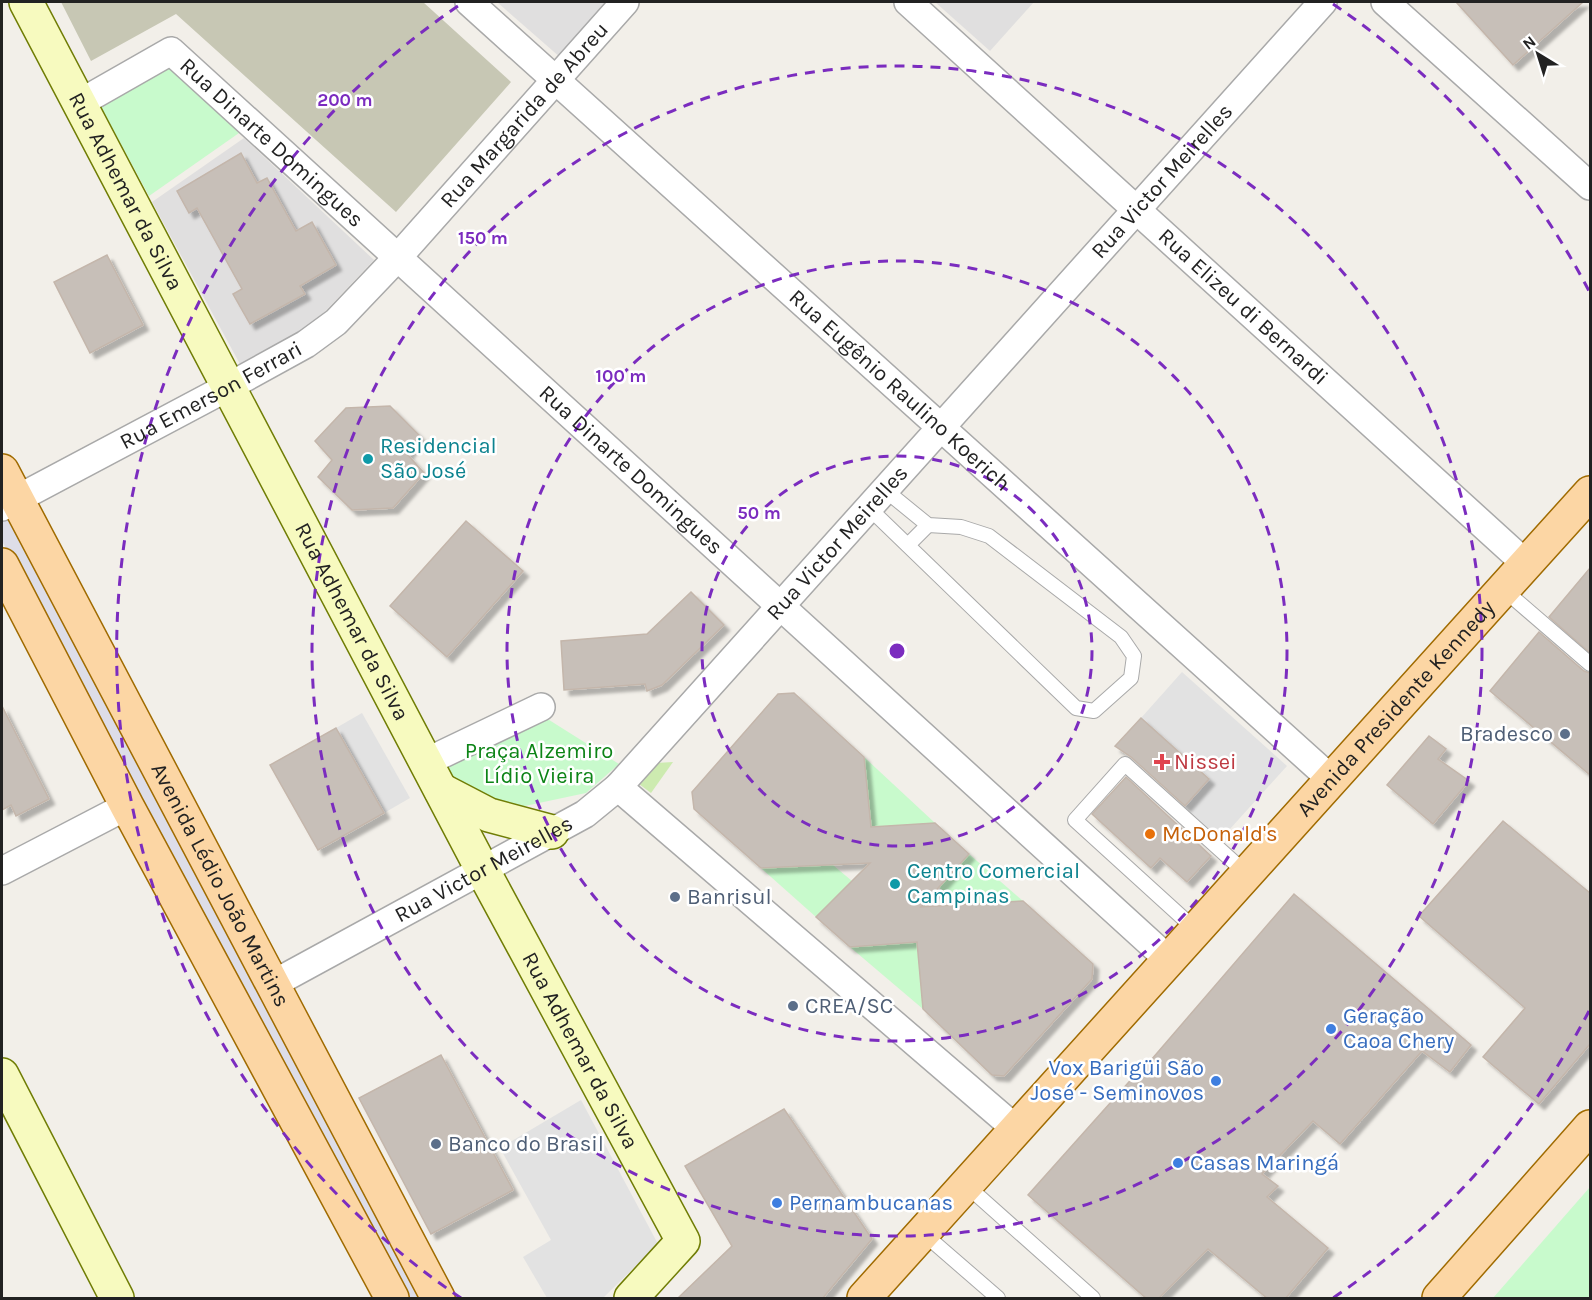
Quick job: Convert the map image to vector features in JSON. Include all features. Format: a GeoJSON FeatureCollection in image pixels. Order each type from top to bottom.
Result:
{"type":"FeatureCollection","features":[{"type":"Feature","properties":{"kind":"main road","name":"Avenida Lédio João Martins"},"geometry":{"type":"LineString","coordinates":[[6,492],[273,984],[438,1299]]}},
{"type":"Feature","properties":{"kind":"main road","name":"Avenida Presidente Kennedy"},"geometry":{"type":"LineString","coordinates":[[864,1299],[1590,493]]}},
{"type":"Feature","properties":{"kind":"main road","name":"Avenida Lédio João Martins"},"geometry":{"type":"LineString","coordinates":[[2,565],[384,1296]]}},
{"type":"Feature","properties":{"kind":"main road"},"geometry":{"type":"LineString","coordinates":[[1440,1299],[1590,1127]]}},
{"type":"Feature","properties":{"kind":"street","name":"Rua Adhemar da Silva"},"geometry":{"type":"LineString","coordinates":[[26,2],[482,869],[683,1241],[632,1299]]}},
{"type":"Feature","properties":{"kind":"street","name":"Rua Eugênio Raulino Koerich"},"geometry":{"type":"LineString","coordinates":[[468,2],[1332,780]]}},
{"type":"Feature","properties":{"kind":"street","name":"Rua Margarida de Abreu"},"geometry":{"type":"LineString","coordinates":[[399,256],[625,2]]}},
{"type":"Feature","properties":{"kind":"street","name":"Rua Elizeu di Bernardi"},"geometry":{"type":"LineString","coordinates":[[908,2],[1526,564]]}},
{"type":"Feature","properties":{"kind":"street","name":"Rua Victor Meirelles"},"geometry":{"type":"LineString","coordinates":[[273,984],[585,814],[618,788],[1323,2]]}},
{"type":"Feature","properties":{"kind":"street"},"geometry":{"type":"LineString","coordinates":[[1385,2],[1590,186]]}},
{"type":"Feature","properties":{"kind":"street","name":"Rua Dinarte Domingues"},"geometry":{"type":"LineString","coordinates":[[78,104],[171,51],[399,256],[1169,960]]}},
{"type":"Feature","properties":{"kind":"street","name":"Rua Emerson Ferrari"},"geometry":{"type":"LineString","coordinates":[[6,492],[228,387],[322,333],[336,322],[399,256]]}},
{"type":"Feature","properties":{"kind":"street"},"geometry":{"type":"LineString","coordinates":[[541,707],[433,776],[489,815],[552,832]]}},
{"type":"Feature","properties":{"kind":"street"},"geometry":{"type":"LineString","coordinates":[[618,788],[1016,1129]]}},
{"type":"Feature","properties":{"kind":"street"},"geometry":{"type":"LineString","coordinates":[[2,871],[127,806]]}},
{"type":"Feature","properties":{"kind":"street"},"geometry":{"type":"LineString","coordinates":[[2,1075],[117,1299]]}},
{"type":"Feature","properties":{"kind":"lane"},"geometry":{"type":"LineString","coordinates":[[877,499],[928,525],[961,527],[990,536],[1121,637],[1134,656],[1131,678],[1094,711],[1076,708],[908,545],[877,499]]}},
{"type":"Feature","properties":{"kind":"lane"},"geometry":{"type":"LineString","coordinates":[[908,545],[928,525]]}},
{"type":"Feature","properties":{"kind":"lane"},"geometry":{"type":"LineString","coordinates":[[1503,589],[1590,664]]}},
{"type":"Feature","properties":{"kind":"lane"},"geometry":{"type":"LineString","coordinates":[[1197,930],[1075,820],[1089,804],[1125,764],[1247,874]]}},
{"type":"Feature","properties":{"kind":"lane"},"geometry":{"type":"LineString","coordinates":[[966,1185],[1093,1299]]}},
{"type":"Feature","properties":{"kind":"lane"},"geometry":{"type":"LineString","coordinates":[[922,1233],[998,1299]]}},
{"type":"Feature","properties":{"kind":"shaded area"},"geometry":{"type":"Polygon","coordinates":[[[61,2],[423,2],[511,82],[396,212],[176,14],[91,61],[61,2]]]}},
{"type":"Feature","properties":{"kind":"shaded area"},"geometry":{"type":"Polygon","coordinates":[[[497,2],[612,2],[561,58],[497,2]]]}},
{"type":"Feature","properties":{"kind":"shaded area"},"geometry":{"type":"Polygon","coordinates":[[[935,2],[1034,2],[990,51],[935,2]]]}},
{"type":"Feature","properties":{"kind":"shaded area"},"geometry":{"type":"Polygon","coordinates":[[[244,138],[374,260],[316,321],[241,366],[152,202],[244,138]]]}},
{"type":"Feature","properties":{"kind":"shaded area"},"geometry":{"type":"Polygon","coordinates":[[[2,479],[430,1298],[399,1298],[225,969],[2,541],[2,479]]]}},
{"type":"Feature","properties":{"kind":"shaded area"},"geometry":{"type":"Polygon","coordinates":[[[1182,672],[1287,766],[1220,840],[1183,808],[1209,778],[1141,718],[1182,672]]]}},
{"type":"Feature","properties":{"kind":"shaded area"},"geometry":{"type":"Polygon","coordinates":[[[362,713],[410,798],[384,813],[336,728],[362,713]]]}},
{"type":"Feature","properties":{"kind":"shaded area"},"geometry":{"type":"Polygon","coordinates":[[[581,1100],[658,1244],[603,1298],[547,1298],[523,1257],[551,1240],[500,1148],[581,1100]]]}},
{"type":"Feature","properties":{"kind":"green space"},"geometry":{"type":"Polygon","coordinates":[[[168,66],[239,133],[149,196],[100,105],[168,66]]]}},
{"type":"Feature","properties":{"kind":"green space","name":"Praça Alzemiro Lídio Vieira"},"geometry":{"type":"Polygon","coordinates":[[[546,718],[619,764],[586,793],[520,807],[480,799],[457,787],[445,766],[546,718]]]}},
{"type":"Feature","properties":{"kind":"green space"},"geometry":{"type":"Polygon","coordinates":[[[864,757],[935,823],[871,827],[864,757]]]}},
{"type":"Feature","properties":{"kind":"green space"},"geometry":{"type":"Polygon","coordinates":[[[673,762],[651,793],[639,784],[656,763],[673,762]]]}},
{"type":"Feature","properties":{"kind":"green space"},"geometry":{"type":"Polygon","coordinates":[[[969,854],[1023,901],[955,905],[939,887],[969,854]]]}},
{"type":"Feature","properties":{"kind":"green space"},"geometry":{"type":"Polygon","coordinates":[[[833,865],[852,881],[816,917],[761,868],[833,865]]]}},
{"type":"Feature","properties":{"kind":"green space"},"geometry":{"type":"Polygon","coordinates":[[[917,942],[923,1009],[850,947],[917,942]]]}},
{"type":"Feature","properties":{"kind":"green space"},"geometry":{"type":"Polygon","coordinates":[[[1590,1187],[1590,1298],[1493,1298],[1590,1187]]]}},
{"type":"Feature","properties":{"kind":"building"},"geometry":{"type":"Polygon","coordinates":[[[1456,2],[1583,2],[1513,65],[1456,2]]]}},
{"type":"Feature","properties":{"kind":"building"},"geometry":{"type":"Polygon","coordinates":[[[241,153],[257,183],[267,178],[296,231],[312,222],[336,265],[300,286],[305,294],[250,324],[233,294],[242,289],[197,208],[189,213],[177,191],[241,153]]]}},
{"type":"Feature","properties":{"kind":"building"},"geometry":{"type":"Polygon","coordinates":[[[107,255],[143,325],[90,353],[54,282],[107,255]]]}},
{"type":"Feature","properties":{"kind":"building","name":"Residencial São José"},"geometry":{"type":"Polygon","coordinates":[[[390,406],[420,436],[407,454],[424,473],[393,508],[352,510],[318,477],[332,460],[315,441],[346,408],[390,406]]]}},
{"type":"Feature","properties":{"kind":"building"},"geometry":{"type":"Polygon","coordinates":[[[466,521],[523,571],[447,657],[390,606],[466,521]]]}},
{"type":"Feature","properties":{"kind":"building"},"geometry":{"type":"Polygon","coordinates":[[[1590,568],[1590,653],[1549,617],[1590,568]]]}},
{"type":"Feature","properties":{"kind":"building"},"geometry":{"type":"Polygon","coordinates":[[[691,592],[724,625],[662,685],[647,691],[645,684],[564,690],[561,641],[647,634],[691,592]]]}},
{"type":"Feature","properties":{"kind":"building","name":"Bradesco"},"geometry":{"type":"Polygon","coordinates":[[[1539,632],[1584,671],[1590,673],[1590,775],[1490,691],[1539,632]]]}},
{"type":"Feature","properties":{"kind":"building","name":"Centro Comercial Campinas"},"geometry":{"type":"Polygon","coordinates":[[[794,693],[864,757],[871,827],[935,823],[969,854],[921,907],[1023,901],[1093,964],[1092,979],[1004,1076],[992,1075],[923,1009],[917,942],[850,947],[816,917],[870,863],[761,868],[694,809],[692,792],[778,694],[794,693]]]}},
{"type":"Feature","properties":{"kind":"building"},"geometry":{"type":"Polygon","coordinates":[[[2,706],[49,799],[16,816],[11,805],[2,810],[2,706]]]}},
{"type":"Feature","properties":{"kind":"building","name":"Nissei"},"geometry":{"type":"Polygon","coordinates":[[[1141,718],[1209,779],[1185,806],[1131,757],[1115,746],[1141,718]]]}},
{"type":"Feature","properties":{"kind":"building"},"geometry":{"type":"Polygon","coordinates":[[[336,728],[384,813],[318,850],[270,765],[336,728]]]}},
{"type":"Feature","properties":{"kind":"building"},"geometry":{"type":"Polygon","coordinates":[[[1429,736],[1446,749],[1438,759],[1469,781],[1433,824],[1387,785],[1429,736]]]}},
{"type":"Feature","properties":{"kind":"building","name":"McDonald's"},"geometry":{"type":"Polygon","coordinates":[[[1126,777],[1211,856],[1187,882],[1160,858],[1151,868],[1092,814],[1126,777]]]}},
{"type":"Feature","properties":{"kind":"building"},"geometry":{"type":"Polygon","coordinates":[[[1503,821],[1590,893],[1590,1044],[1539,1104],[1483,1057],[1525,1008],[1419,916],[1503,821]]]}},
{"type":"Feature","properties":{"kind":"building"},"geometry":{"type":"Polygon","coordinates":[[[1294,894],[1471,1045],[1450,1072],[1422,1051],[1340,1144],[1313,1121],[1262,1174],[1278,1186],[1267,1197],[1328,1248],[1285,1299],[1268,1299],[1208,1249],[1158,1299],[1147,1299],[1028,1195],[1137,1073],[1139,1074],[1294,894]]]}},
{"type":"Feature","properties":{"kind":"building","name":"Banco do Brasil"},"geometry":{"type":"Polygon","coordinates":[[[441,1055],[513,1190],[431,1234],[359,1098],[441,1055]]]}},
{"type":"Feature","properties":{"kind":"building","name":"Pernambucanas"},"geometry":{"type":"Polygon","coordinates":[[[784,1109],[872,1239],[822,1299],[677,1299],[732,1246],[685,1166],[784,1109]]]}},
{"type":"Feature","properties":{"kind":"place","name":"Residencial São José"},"geometry":{"type":"Point","coordinates":[368,459]}},
{"type":"Feature","properties":{"kind":"place","name":"Bradesco"},"geometry":{"type":"Point","coordinates":[1565,734]}},
{"type":"Feature","properties":{"kind":"place","name":"Nissei"},"geometry":{"type":"Point","coordinates":[1162,762]}},
{"type":"Feature","properties":{"kind":"place","name":"McDonald's"},"geometry":{"type":"Point","coordinates":[1150,834]}},
{"type":"Feature","properties":{"kind":"place","name":"Centro Comercial Campinas"},"geometry":{"type":"Point","coordinates":[895,884]}},
{"type":"Feature","properties":{"kind":"place","name":"Banrisul"},"geometry":{"type":"Point","coordinates":[675,897]}},
{"type":"Feature","properties":{"kind":"place","name":"CREA/SC"},"geometry":{"type":"Point","coordinates":[793,1006]}},
{"type":"Feature","properties":{"kind":"place","name":"Geração Caoa Chery"},"geometry":{"type":"Point","coordinates":[1331,1029]}},
{"type":"Feature","properties":{"kind":"place","name":"Vox Barigüi São José - Seminovos"},"geometry":{"type":"Point","coordinates":[1216,1081]}},
{"type":"Feature","properties":{"kind":"place","name":"Banco do Brasil"},"geometry":{"type":"Point","coordinates":[436,1144]}},
{"type":"Feature","properties":{"kind":"place","name":"Casas Maringá"},"geometry":{"type":"Point","coordinates":[1178,1163]}},
{"type":"Feature","properties":{"kind":"place","name":"Pernambucanas"},"geometry":{"type":"Point","coordinates":[777,1203]}}]}
